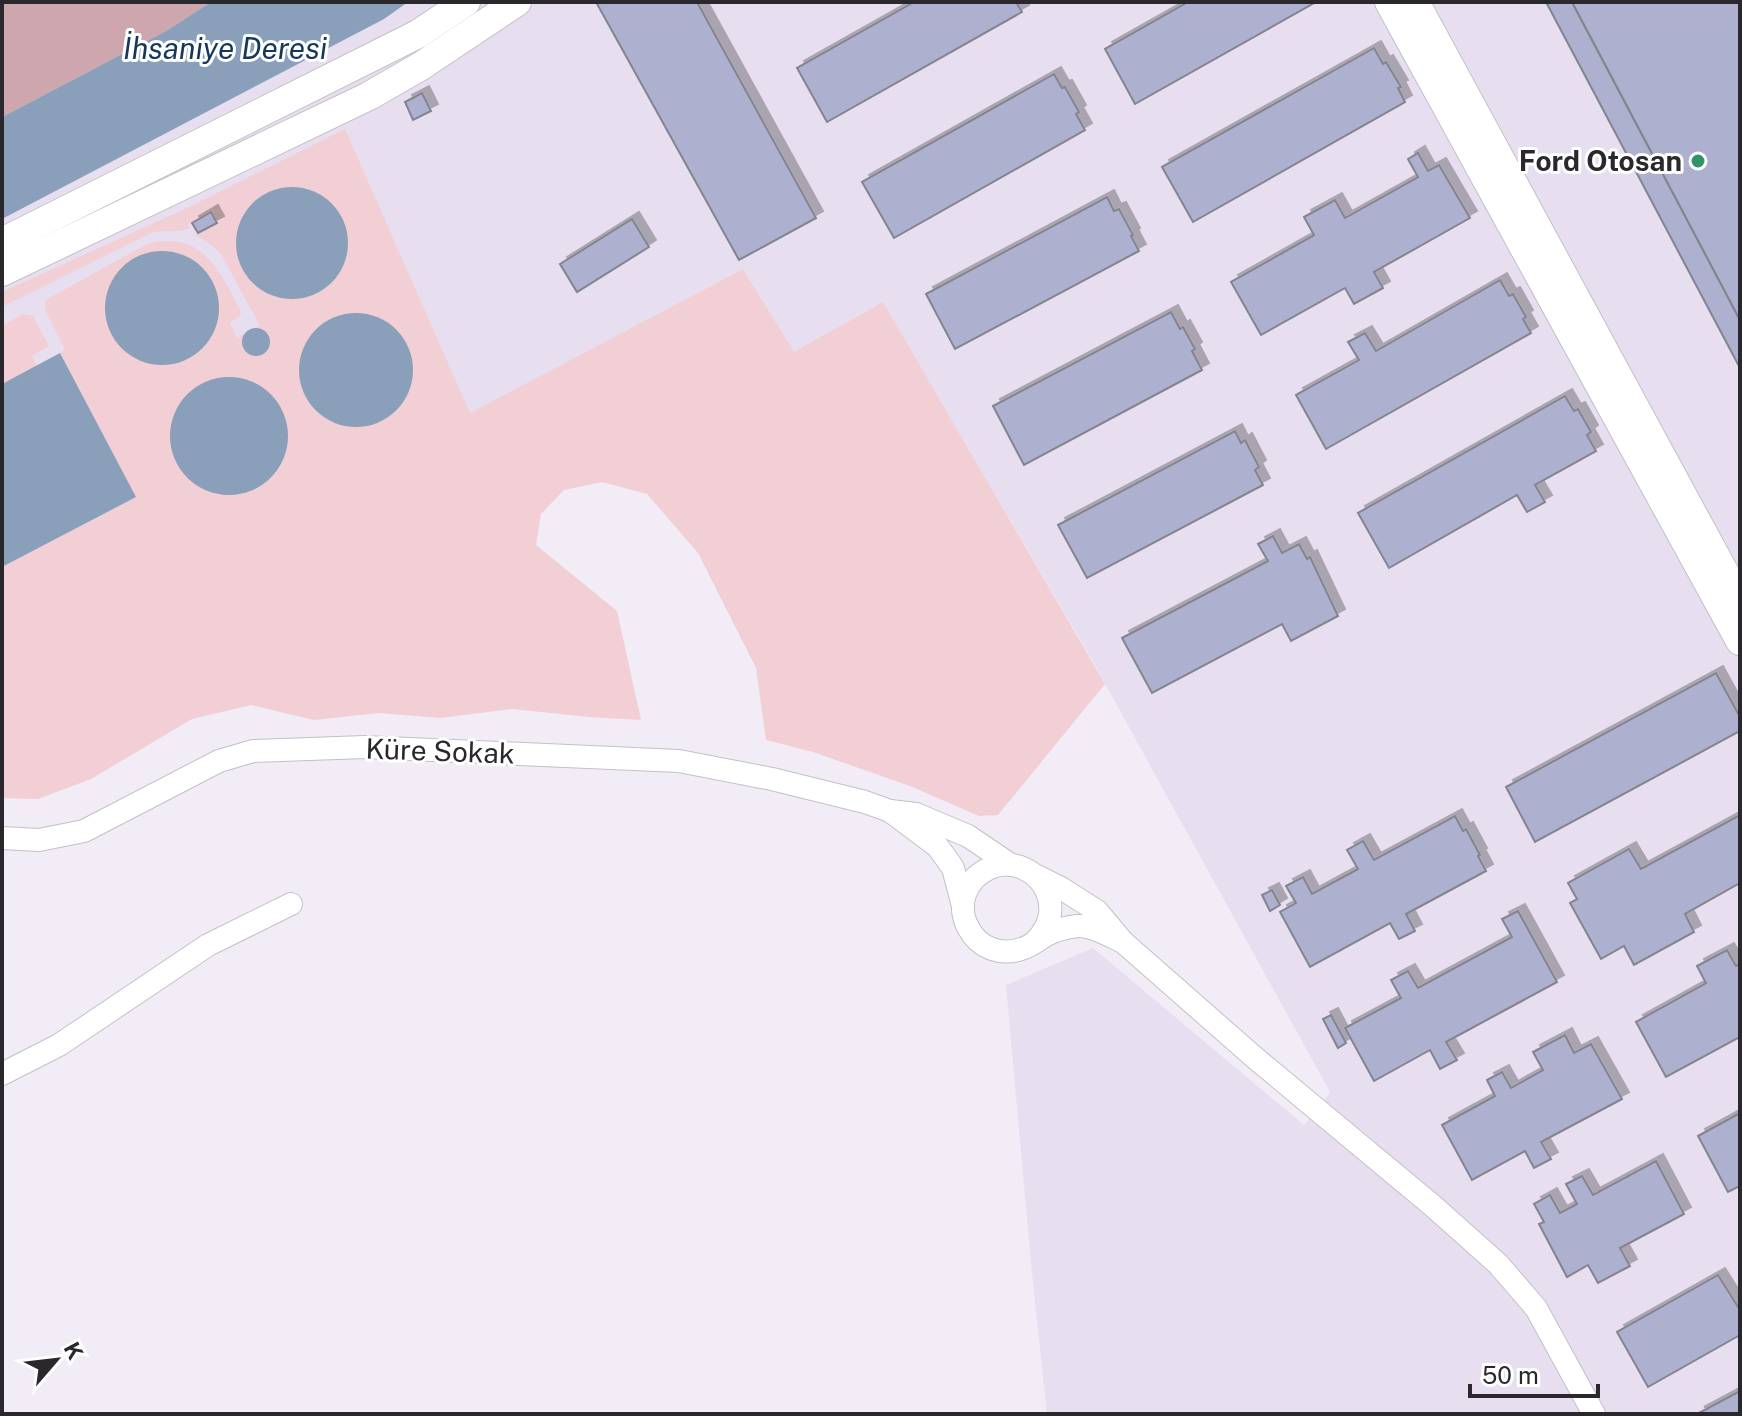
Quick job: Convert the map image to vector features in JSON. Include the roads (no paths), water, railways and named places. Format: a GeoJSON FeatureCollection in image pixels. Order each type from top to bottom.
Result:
{"type":"FeatureCollection","features":[{"type":"Feature","properties":{"kind":"main road"},"geometry":{"type":"LineString","coordinates":[[2,242],[418,34],[466,2]]}},
{"type":"Feature","properties":{"kind":"main road"},"geometry":{"type":"LineString","coordinates":[[2,272],[369,96],[421,66],[517,2]]}},
{"type":"Feature","properties":{"kind":"main road"},"geometry":{"type":"LineString","coordinates":[[1389,2],[1740,641]]}},
{"type":"Feature","properties":{"kind":"main road"},"geometry":{"type":"LineString","coordinates":[[1415,2],[1740,601]]}},
{"type":"Feature","properties":{"kind":"street","name":"Küre Sokak"},"geometry":{"type":"LineString","coordinates":[[2,838],[39,840],[84,831],[219,761],[253,751],[365,747],[679,761],[772,779],[890,811]]}},
{"type":"Feature","properties":{"kind":"street"},"geometry":{"type":"LineString","coordinates":[[890,811],[916,814],[968,836],[1011,865]]}},
{"type":"Feature","properties":{"kind":"street"},"geometry":{"type":"LineString","coordinates":[[890,811],[938,847],[953,868],[965,922],[982,945],[995,951],[1010,952],[1024,949],[1054,932],[1080,926],[1123,942]]}},
{"type":"Feature","properties":{"kind":"street"},"geometry":{"type":"LineString","coordinates":[[963,907],[965,893],[983,871],[1011,865],[1025,868],[1097,911],[1123,942],[1498,1264],[1536,1308],[1594,1414]]}},
{"type":"Feature","properties":{"kind":"street"},"geometry":{"type":"LineString","coordinates":[[1036,941],[1045,930],[1050,916],[1050,901],[1037,876]]}},
{"type":"Feature","properties":{"kind":"street"},"geometry":{"type":"LineString","coordinates":[[2,1074],[59,1045],[208,945],[291,904]]}},
{"type":"Feature","properties":{"kind":"water","name":"İhsaniye Deresi"},"geometry":{"type":"Polygon","coordinates":[[[211,2],[408,2],[384,19],[2,219],[2,117],[166,31],[211,2]]]}},
{"type":"Feature","properties":{"kind":"water"},"geometry":{"type":"Polygon","coordinates":[[[292,187],[313,191],[332,203],[344,222],[348,243],[344,264],[332,283],[313,295],[292,299],[271,295],[252,283],[240,264],[236,243],[240,222],[252,203],[271,191],[292,187]]]}},
{"type":"Feature","properties":{"kind":"water"},"geometry":{"type":"Polygon","coordinates":[[[162,251],[184,256],[202,268],[214,286],[219,308],[214,330],[202,348],[184,360],[162,365],[140,360],[122,348],[110,330],[105,308],[110,286],[122,268],[140,256],[162,251]]]}},
{"type":"Feature","properties":{"kind":"water"},"geometry":{"type":"Polygon","coordinates":[[[356,313],[388,322],[404,338],[413,370],[404,402],[388,418],[356,427],[324,418],[308,402],[299,370],[308,338],[324,322],[356,313]]]}},
{"type":"Feature","properties":{"kind":"water"},"geometry":{"type":"Polygon","coordinates":[[[256,328],[266,332],[270,342],[266,352],[256,356],[246,352],[242,342],[246,332],[256,328]]]}},
{"type":"Feature","properties":{"kind":"water"},"geometry":{"type":"Polygon","coordinates":[[[60,353],[136,497],[2,567],[2,384],[60,353]]]}},
{"type":"Feature","properties":{"kind":"water"},"geometry":{"type":"Polygon","coordinates":[[[229,377],[262,387],[278,403],[288,436],[278,469],[262,485],[229,495],[196,485],[180,469],[170,436],[180,403],[196,387],[229,377]]]}},
{"type":"Feature","properties":{"kind":"place","name":"Ford Otosan"},"geometry":{"type":"Point","coordinates":[1698,161]}}]}
